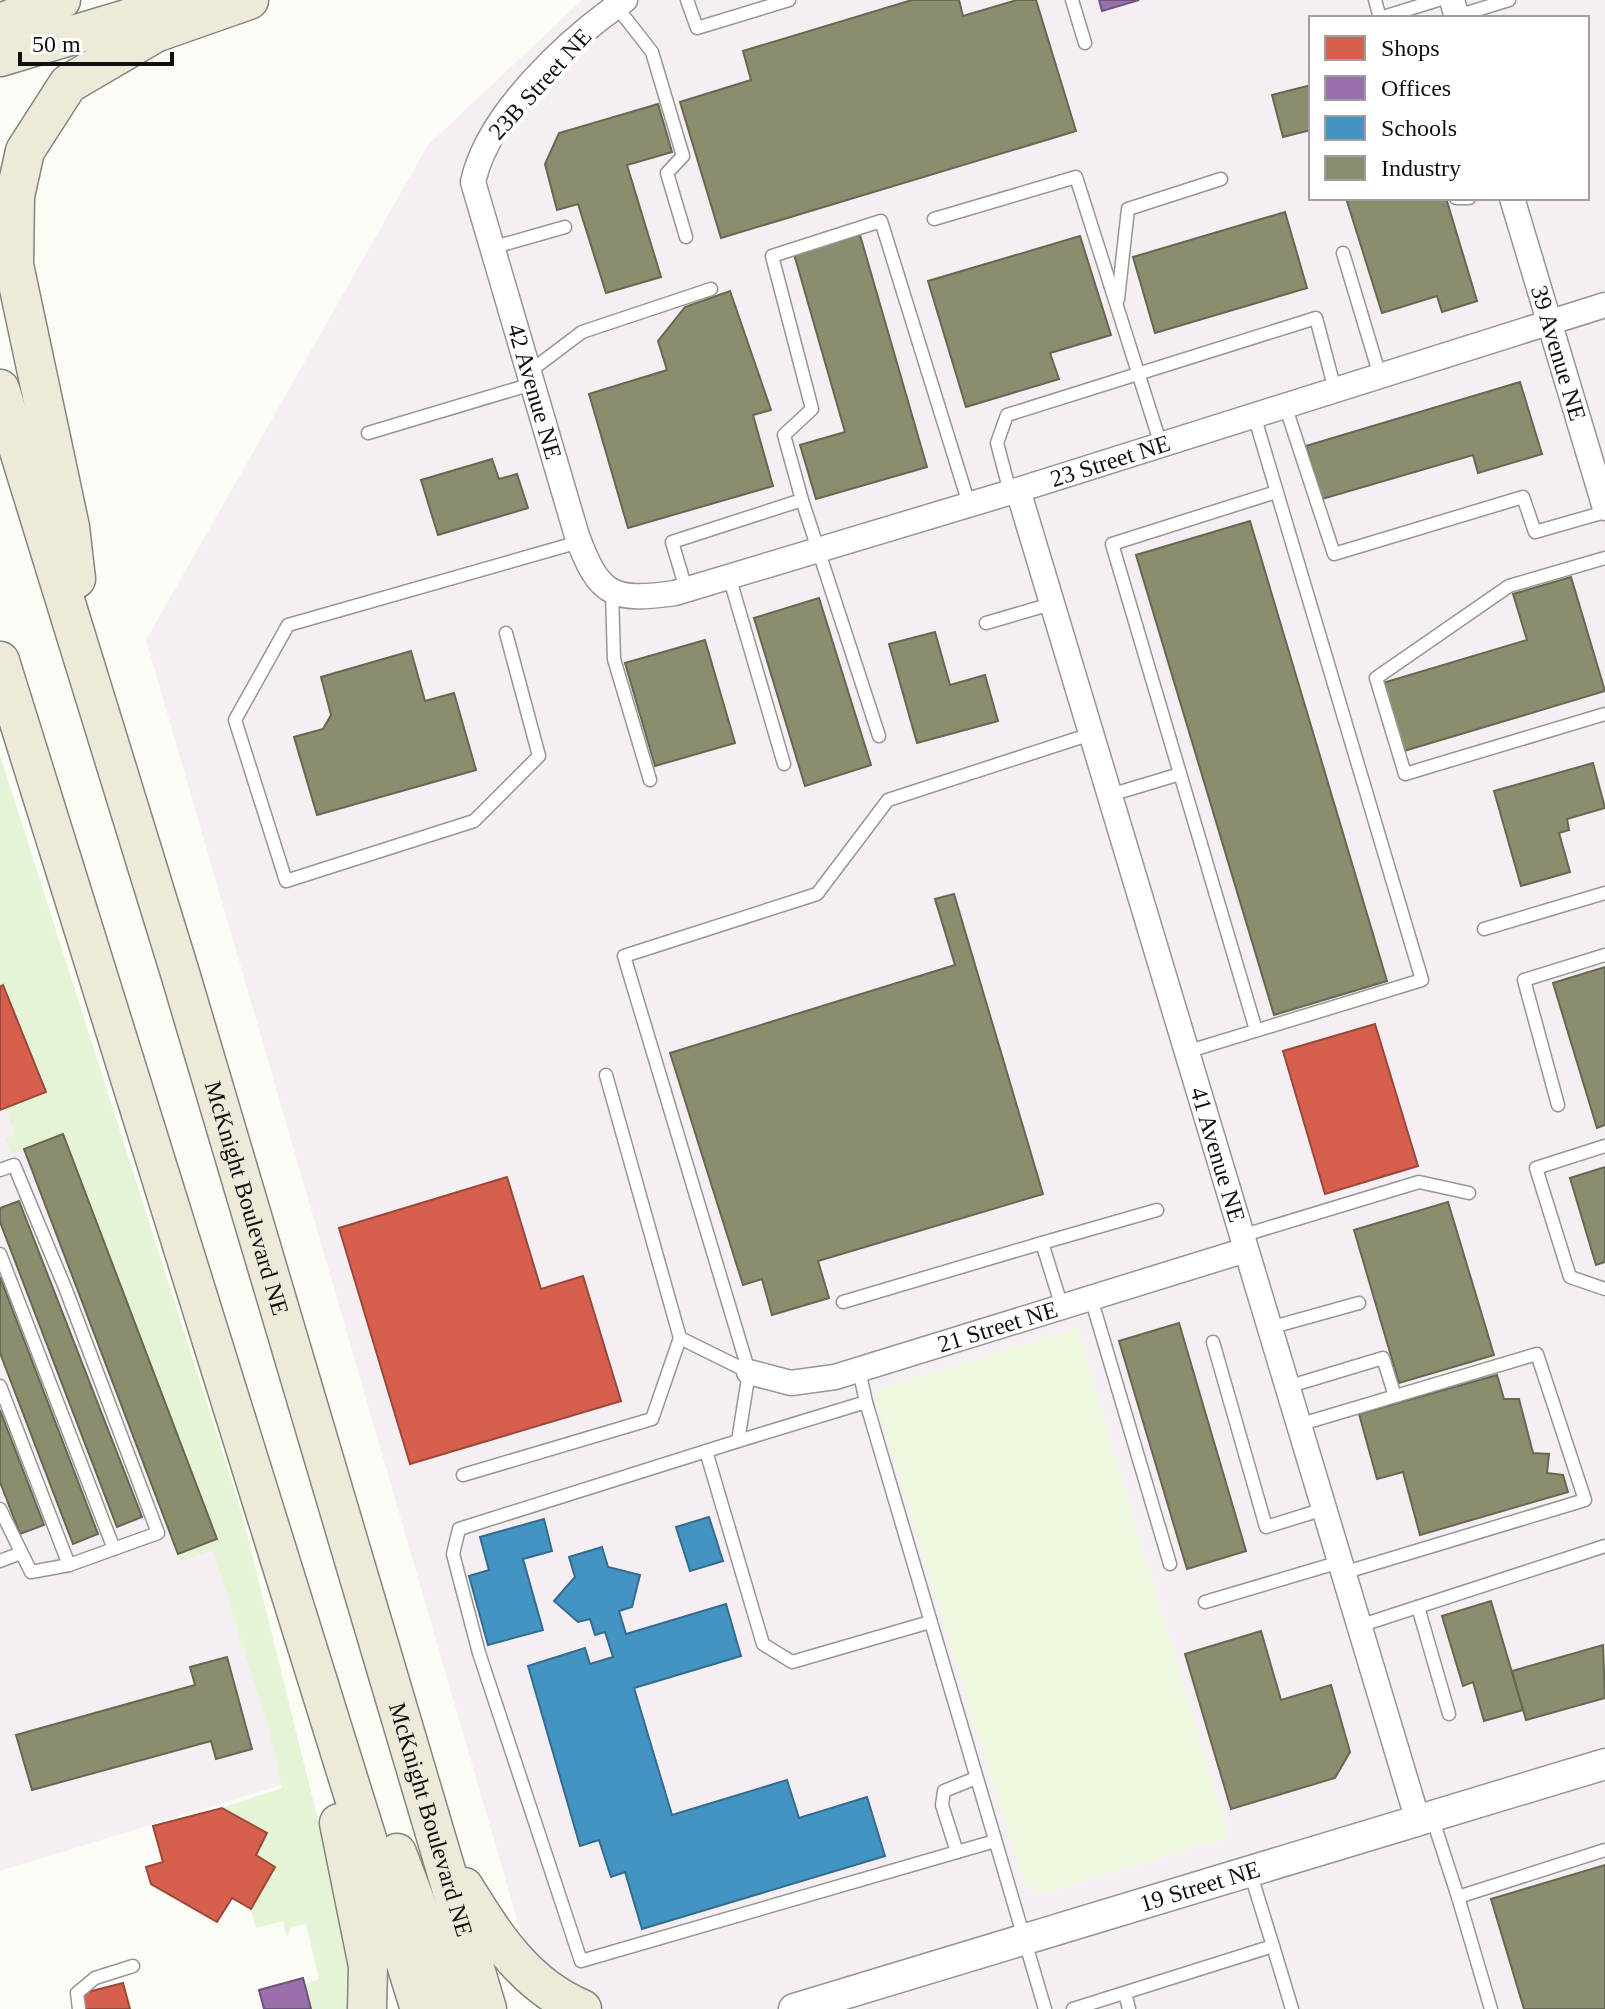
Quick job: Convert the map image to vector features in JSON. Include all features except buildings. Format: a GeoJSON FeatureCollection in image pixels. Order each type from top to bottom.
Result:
{"type":"FeatureCollection","features":[{"type":"Feature","properties":{"kind":"main road"},"geometry":{"type":"LineString","coordinates":[[0,23],[61,0]]}},
{"type":"Feature","properties":{"kind":"main road"},"geometry":{"type":"LineString","coordinates":[[0,57],[190,0]]}},
{"type":"Feature","properties":{"kind":"main road"},"geometry":{"type":"LineString","coordinates":[[84,658],[70,527],[14,265],[15,196],[25,151],[68,84],[155,33],[249,0]]}},
{"type":"Feature","properties":{"kind":"main road","name":"McKnight Boulevard NE"},"geometry":{"type":"LineString","coordinates":[[0,389],[84,658],[487,2009]]}},
{"type":"Feature","properties":{"kind":"main road"},"geometry":{"type":"LineString","coordinates":[[0,419],[31,495]]}},
{"type":"Feature","properties":{"kind":"main road"},"geometry":{"type":"LineString","coordinates":[[0,661],[420,2009]]}},
{"type":"Feature","properties":{"kind":"main road"},"geometry":{"type":"LineString","coordinates":[[304,1632],[320,1738],[359,1911],[368,1966],[367,2009]]}},
{"type":"Feature","properties":{"kind":"main road"},"geometry":{"type":"LineString","coordinates":[[335,1729],[383,1816],[456,2009]]}},
{"type":"Feature","properties":{"kind":"main road"},"geometry":{"type":"LineString","coordinates":[[437,1843],[495,1936],[515,1961],[540,1987],[582,2009]]}},
{"type":"Feature","properties":{"kind":"street","name":"23B Street NE"},"geometry":{"type":"LineString","coordinates":[[473,182],[485,145],[508,113],[565,49],[620,3]]}},
{"type":"Feature","properties":{"kind":"street","name":"42 Avenue NE"},"geometry":{"type":"LineString","coordinates":[[473,182],[579,542],[591,572],[612,593]]}},
{"type":"Feature","properties":{"kind":"street","name":"39 Avenue NE"},"geometry":{"type":"LineString","coordinates":[[1513,200],[1605,510]]}},
{"type":"Feature","properties":{"kind":"street","name":"23 Street NE"},"geometry":{"type":"LineString","coordinates":[[612,593],[640,598],[686,589],[1014,491],[1605,305]]}},
{"type":"Feature","properties":{"kind":"street","name":"41 Avenue NE"},"geometry":{"type":"LineString","coordinates":[[1014,491],[1110,795],[1359,1626],[1425,1819]]}},
{"type":"Feature","properties":{"kind":"street","name":"21 Street NE"},"geometry":{"type":"LineString","coordinates":[[749,1372],[791,1383],[835,1377],[1091,1298],[1243,1243]]}},
{"type":"Feature","properties":{"kind":"street","name":"19 Street NE"},"geometry":{"type":"LineString","coordinates":[[794,2009],[1605,1764]]}},
{"type":"Feature","properties":{"kind":"lane"},"geometry":{"type":"LineString","coordinates":[[687,0],[697,28],[789,0]]}},
{"type":"Feature","properties":{"kind":"lane"},"geometry":{"type":"LineString","coordinates":[[1072,0],[1085,43]]}},
{"type":"Feature","properties":{"kind":"lane"},"geometry":{"type":"LineString","coordinates":[[1386,16],[1438,0]]}},
{"type":"Feature","properties":{"kind":"lane"},"geometry":{"type":"LineString","coordinates":[[1455,11],[1509,0]]}},
{"type":"Feature","properties":{"kind":"lane"},"geometry":{"type":"LineString","coordinates":[[620,3],[652,52],[683,156],[667,173],[686,237]]}},
{"type":"Feature","properties":{"kind":"lane"},"geometry":{"type":"LineString","coordinates":[[934,219],[1076,177],[1161,445]]}},
{"type":"Feature","properties":{"kind":"lane"},"geometry":{"type":"LineString","coordinates":[[1117,306],[1128,209],[1221,179]]}},
{"type":"Feature","properties":{"kind":"lane"},"geometry":{"type":"LineString","coordinates":[[879,736],[816,550],[784,435],[812,409],[772,256],[881,221],[969,504]]}},
{"type":"Feature","properties":{"kind":"lane"},"geometry":{"type":"LineString","coordinates":[[491,248],[565,227]]}},
{"type":"Feature","properties":{"kind":"lane"},"geometry":{"type":"LineString","coordinates":[[1343,253],[1380,376]]}},
{"type":"Feature","properties":{"kind":"lane"},"geometry":{"type":"LineString","coordinates":[[368,433],[531,378],[582,332],[711,289]]}},
{"type":"Feature","properties":{"kind":"lane"},"geometry":{"type":"LineString","coordinates":[[1014,491],[997,443],[1007,415],[1316,318],[1335,390]]}},
{"type":"Feature","properties":{"kind":"lane"},"geometry":{"type":"LineString","coordinates":[[1285,405],[1334,554],[1523,497],[1535,532],[1605,510]]}},
{"type":"Feature","properties":{"kind":"lane"},"geometry":{"type":"LineString","coordinates":[[1186,1052],[1422,980],[1254,415]]}},
{"type":"Feature","properties":{"kind":"lane"},"geometry":{"type":"LineString","coordinates":[[1256,1030],[1112,544],[1276,492]]}},
{"type":"Feature","properties":{"kind":"lane"},"geometry":{"type":"LineString","coordinates":[[686,589],[672,542],[802,500]]}},
{"type":"Feature","properties":{"kind":"lane"},"geometry":{"type":"LineString","coordinates":[[506,633],[539,756],[474,821],[286,881],[235,720],[288,625],[579,542]]}},
{"type":"Feature","properties":{"kind":"lane"},"geometry":{"type":"LineString","coordinates":[[1605,558],[1509,586],[1376,678],[1405,774],[1605,714]]}},
{"type":"Feature","properties":{"kind":"lane"},"geometry":{"type":"LineString","coordinates":[[729,576],[784,764]]}},
{"type":"Feature","properties":{"kind":"lane"},"geometry":{"type":"LineString","coordinates":[[612,593],[614,659],[650,780]]}},
{"type":"Feature","properties":{"kind":"lane"},"geometry":{"type":"LineString","coordinates":[[986,623],[1051,604]]}},
{"type":"Feature","properties":{"kind":"lane"},"geometry":{"type":"LineString","coordinates":[[738,1441],[749,1372],[624,956],[817,894],[888,800],[1091,734]]}},
{"type":"Feature","properties":{"kind":"lane"},"geometry":{"type":"LineString","coordinates":[[1110,795],[1180,774]]}},
{"type":"Feature","properties":{"kind":"lane"},"geometry":{"type":"LineString","coordinates":[[1484,929],[1605,893]]}},
{"type":"Feature","properties":{"kind":"lane"},"geometry":{"type":"LineString","coordinates":[[1558,1105],[1524,980],[1605,955]]}},
{"type":"Feature","properties":{"kind":"lane"},"geometry":{"type":"LineString","coordinates":[[463,1475],[652,1419],[680,1338],[606,1075]]}},
{"type":"Feature","properties":{"kind":"lane"},"geometry":{"type":"LineString","coordinates":[[1605,1146],[1536,1168],[1570,1277],[1605,1289]]}},
{"type":"Feature","properties":{"kind":"lane"},"geometry":{"type":"LineString","coordinates":[[0,1170],[14,1165],[66,1290],[158,1533],[69,1565],[31,1572],[0,1509]]}},
{"type":"Feature","properties":{"kind":"lane"},"geometry":{"type":"LineString","coordinates":[[1243,1243],[1419,1182],[1469,1193]]}},
{"type":"Feature","properties":{"kind":"lane"},"geometry":{"type":"LineString","coordinates":[[843,1302],[1157,1210]]}},
{"type":"Feature","properties":{"kind":"lane"},"geometry":{"type":"LineString","coordinates":[[1042,1243],[1062,1307]]}},
{"type":"Feature","properties":{"kind":"lane"},"geometry":{"type":"LineString","coordinates":[[0,1254],[114,1549]]}},
{"type":"Feature","properties":{"kind":"lane"},"geometry":{"type":"LineString","coordinates":[[1091,1298],[1170,1564]]}},
{"type":"Feature","properties":{"kind":"lane"},"geometry":{"type":"LineString","coordinates":[[1269,1328],[1359,1303]]}},
{"type":"Feature","properties":{"kind":"lane"},"geometry":{"type":"LineString","coordinates":[[680,1338],[749,1372]]}},
{"type":"Feature","properties":{"kind":"lane"},"geometry":{"type":"LineString","coordinates":[[1213,1342],[1266,1527],[1324,1509]]}},
{"type":"Feature","properties":{"kind":"lane"},"geometry":{"type":"LineString","coordinates":[[1205,1602],[1342,1568],[1585,1500],[1537,1354],[1298,1425]]}},
{"type":"Feature","properties":{"kind":"lane"},"geometry":{"type":"LineString","coordinates":[[1287,1387],[1383,1358],[1395,1396]]}},
{"type":"Feature","properties":{"kind":"lane"},"geometry":{"type":"LineString","coordinates":[[859,1370],[1045,2009]]}},
{"type":"Feature","properties":{"kind":"lane"},"geometry":{"type":"LineString","coordinates":[[0,1386],[69,1565]]}},
{"type":"Feature","properties":{"kind":"lane"},"geometry":{"type":"LineString","coordinates":[[866,1402],[459,1529],[453,1554],[479,1653],[581,1961],[995,1841]]}},
{"type":"Feature","properties":{"kind":"lane"},"geometry":{"type":"LineString","coordinates":[[706,1451],[763,1644],[792,1662],[930,1622]]}},
{"type":"Feature","properties":{"kind":"lane"},"geometry":{"type":"LineString","coordinates":[[1359,1626],[1605,1546]]}},
{"type":"Feature","properties":{"kind":"lane"},"geometry":{"type":"LineString","coordinates":[[0,1561],[21,1553]]}},
{"type":"Feature","properties":{"kind":"lane"},"geometry":{"type":"LineString","coordinates":[[1418,1607],[1449,1714]]}},
{"type":"Feature","properties":{"kind":"lane"},"geometry":{"type":"LineString","coordinates":[[957,1852],[942,1805],[944,1791],[976,1778]]}},
{"type":"Feature","properties":{"kind":"lane"},"geometry":{"type":"LineString","coordinates":[[1425,1819],[1458,1897],[1491,2009]]}},
{"type":"Feature","properties":{"kind":"lane"},"geometry":{"type":"LineString","coordinates":[[1458,1897],[1605,1850]]}},
{"type":"Feature","properties":{"kind":"lane"},"geometry":{"type":"LineString","coordinates":[[1250,1872],[1292,2009]]}},
{"type":"Feature","properties":{"kind":"lane"},"geometry":{"type":"LineString","coordinates":[[1073,2009],[1273,1946]]}},
{"type":"Feature","properties":{"kind":"lane"},"geometry":{"type":"LineString","coordinates":[[79,2009],[77,1993],[87,1983],[133,1966]]}},
{"type":"Feature","properties":{"kind":"lane"},"geometry":{"type":"LineString","coordinates":[[1125,1993],[1129,2009]]}},
{"type":"Feature","properties":{"kind":"shaded area"},"geometry":{"type":"Polygon","coordinates":[[[582,0],[1605,0],[1605,2009],[543,2009],[146,640],[428,145],[582,0]]]}},
{"type":"Feature","properties":{"kind":"shaded area"},"geometry":{"type":"Polygon","coordinates":[[[14,978],[196,1454],[288,1783],[0,1871],[0,984],[14,978]]]}},
{"type":"Feature","properties":{"kind":"green space"},"geometry":{"type":"Polygon","coordinates":[[[0,755],[241,1510],[351,1953],[354,2009],[311,2009],[305,1984],[319,1979],[306,1924],[291,1927],[287,1938],[283,1921],[256,1928],[251,1909],[275,1867],[256,1855],[267,1833],[222,1808],[282,1788],[270,1734],[213,1550],[180,1561],[178,1554],[216,1539],[62,1135],[11,1154],[5,1138],[15,1134],[5,1107],[46,1092],[3,986],[0,987],[0,755]]]}},
{"type":"Feature","properties":{"kind":"green space"},"geometry":{"type":"Polygon","coordinates":[[[1077,1328],[1229,1837],[1037,1895],[1025,1882],[1014,1852],[873,1391],[1077,1328]]]}}]}
